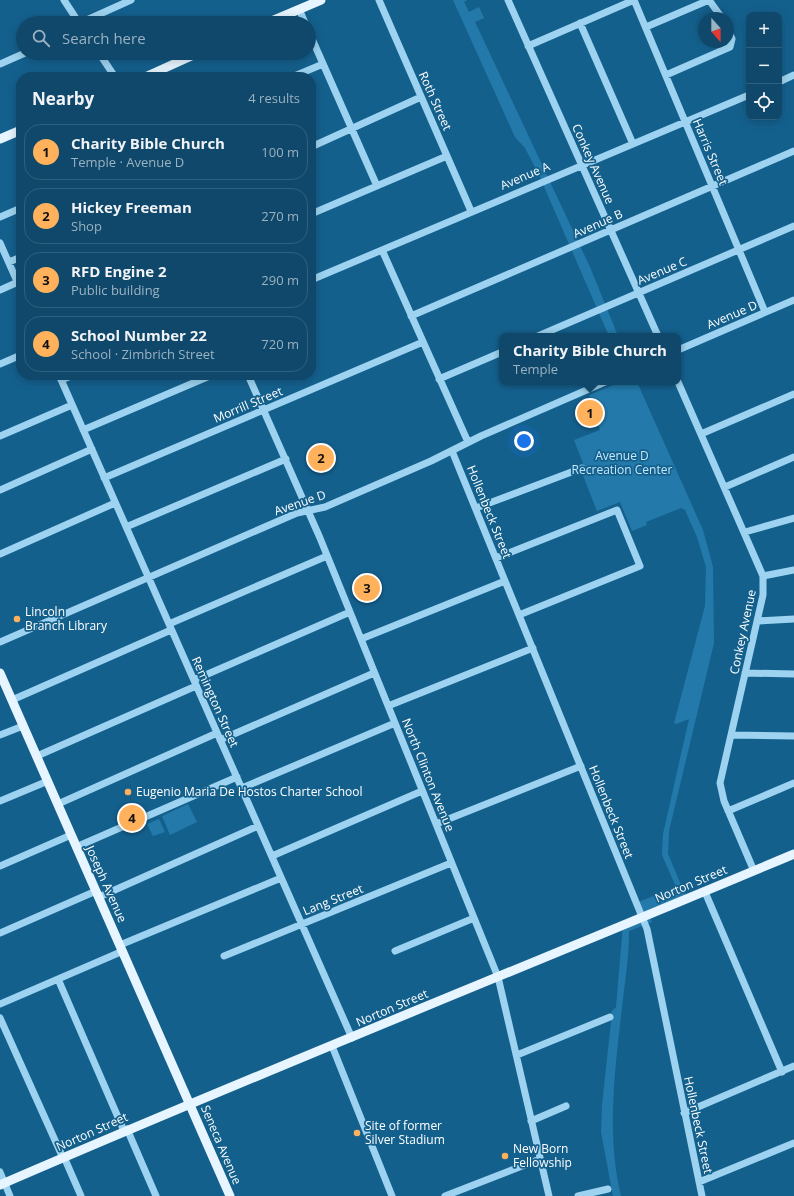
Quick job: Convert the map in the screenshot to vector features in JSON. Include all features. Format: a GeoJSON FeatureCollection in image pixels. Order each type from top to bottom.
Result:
{"type":"FeatureCollection","features":[{"type":"Feature","properties":{"kind":"main road"},"geometry":{"type":"LineString","coordinates":[[284,16],[321,0]]}},
{"type":"Feature","properties":{"kind":"main road"},"geometry":{"type":"LineString","coordinates":[[156,72],[183,60]]}},
{"type":"Feature","properties":{"kind":"main road"},"geometry":{"type":"LineString","coordinates":[[0,138],[16,132]]}},
{"type":"Feature","properties":{"kind":"main road","name":"Joseph Avenue"},"geometry":{"type":"LineString","coordinates":[[1,679],[48,780],[76,847],[190,1104]]}},
{"type":"Feature","properties":{"kind":"main road","name":"Norton Street"},"geometry":{"type":"LineString","coordinates":[[2,1184],[126,1130],[352,1038],[794,854]]}},
{"type":"Feature","properties":{"kind":"main road","name":"Seneca Avenue"},"geometry":{"type":"LineString","coordinates":[[190,1104],[230,1196]]}},
{"type":"Feature","properties":{"kind":"street"},"geometry":{"type":"LineString","coordinates":[[64,0],[75,16]]}},
{"type":"Feature","properties":{"kind":"street"},"geometry":{"type":"LineString","coordinates":[[96,16],[131,0]]}},
{"type":"Feature","properties":{"kind":"street","name":"Roth Street"},"geometry":{"type":"LineString","coordinates":[[379,0],[471,211]]}},
{"type":"Feature","properties":{"kind":"street","name":"Conkey Avenue"},"geometry":{"type":"LineString","coordinates":[[508,0],[657,333]]}},
{"type":"Feature","properties":{"kind":"street"},"geometry":{"type":"LineString","coordinates":[[528,46],[634,0]]}},
{"type":"Feature","properties":{"kind":"street","name":"Harris Street"},"geometry":{"type":"LineString","coordinates":[[634,0],[765,312]]}},
{"type":"Feature","properties":{"kind":"street"},"geometry":{"type":"LineString","coordinates":[[646,27],[709,0],[718,12]]}},
{"type":"Feature","properties":{"kind":"street"},"geometry":{"type":"LineString","coordinates":[[299,9],[302,16]]}},
{"type":"Feature","properties":{"kind":"street"},"geometry":{"type":"LineString","coordinates":[[580,23],[633,144]]}},
{"type":"Feature","properties":{"kind":"street"},"geometry":{"type":"LineString","coordinates":[[316,48],[377,186]]}},
{"type":"Feature","properties":{"kind":"street"},"geometry":{"type":"LineString","coordinates":[[666,75],[728,48]]}},
{"type":"Feature","properties":{"kind":"street"},"geometry":{"type":"LineString","coordinates":[[0,64],[16,57]]}},
{"type":"Feature","properties":{"kind":"street"},"geometry":{"type":"LineString","coordinates":[[104,60],[112,72]]}},
{"type":"Feature","properties":{"kind":"street"},"geometry":{"type":"LineString","coordinates":[[304,72],[323,64]]}},
{"type":"Feature","properties":{"kind":"street"},"geometry":{"type":"LineString","coordinates":[[782,81],[794,76]]}},
{"type":"Feature","properties":{"kind":"street","name":"Avenue A"},"geometry":{"type":"LineString","coordinates":[[316,278],[471,211],[746,96]]}},
{"type":"Feature","properties":{"kind":"street"},"geometry":{"type":"LineString","coordinates":[[316,145],[421,97]]}},
{"type":"Feature","properties":{"kind":"street","name":"Avenue B"},"geometry":{"type":"LineString","coordinates":[[411,316],[794,151]]}},
{"type":"Feature","properties":{"kind":"street"},"geometry":{"type":"LineString","coordinates":[[316,212],[447,156]]}},
{"type":"Feature","properties":{"kind":"street"},"geometry":{"type":"LineString","coordinates":[[0,217],[16,210]]}},
{"type":"Feature","properties":{"kind":"street","name":"Avenue C"},"geometry":{"type":"LineString","coordinates":[[545,333],[794,226]]}},
{"type":"Feature","properties":{"kind":"street"},"geometry":{"type":"LineString","coordinates":[[0,243],[16,278]]}},
{"type":"Feature","properties":{"kind":"street"},"geometry":{"type":"LineString","coordinates":[[382,250],[468,442]]}},
{"type":"Feature","properties":{"kind":"street"},"geometry":{"type":"LineString","coordinates":[[9,262],[16,259]]}},
{"type":"Feature","properties":{"kind":"street"},"geometry":{"type":"LineString","coordinates":[[0,290],[16,283]]}},
{"type":"Feature","properties":{"kind":"street","name":"Avenue D"},"geometry":{"type":"LineString","coordinates":[[681,349],[794,300]]}},
{"type":"Feature","properties":{"kind":"street","name":"Morrill Street"},"geometry":{"type":"LineString","coordinates":[[104,478],[423,342]]}},
{"type":"Feature","properties":{"kind":"street"},"geometry":{"type":"LineString","coordinates":[[439,379],[499,353]]}},
{"type":"Feature","properties":{"kind":"street"},"geometry":{"type":"LineString","coordinates":[[0,364],[16,357]]}},
{"type":"Feature","properties":{"kind":"street","name":"Remington Street"},"geometry":{"type":"LineString","coordinates":[[61,380],[352,1038]]}},
{"type":"Feature","properties":{"kind":"street"},"geometry":{"type":"LineString","coordinates":[[83,430],[200,380]]}},
{"type":"Feature","properties":{"kind":"street","name":"North Clinton Avenue"},"geometry":{"type":"LineString","coordinates":[[250,380],[308,510],[498,977],[548,1196]]}},
{"type":"Feature","properties":{"kind":"street","name":"Avenue D"},"geometry":{"type":"LineString","coordinates":[[0,642],[297,513],[325,507],[598,385]]}},
{"type":"Feature","properties":{"kind":"street","name":"Conkey Avenue"},"geometry":{"type":"LineString","coordinates":[[679,385],[764,576],[764,591],[720,783],[728,811],[754,871]]}},
{"type":"Feature","properties":{"kind":"street"},"geometry":{"type":"LineString","coordinates":[[701,434],[794,394]]}},
{"type":"Feature","properties":{"kind":"street"},"geometry":{"type":"LineString","coordinates":[[0,436],[72,405]]}},
{"type":"Feature","properties":{"kind":"street"},"geometry":{"type":"LineString","coordinates":[[0,490],[92,449]]}},
{"type":"Feature","properties":{"kind":"street","name":"Hollenbeck Street"},"geometry":{"type":"LineString","coordinates":[[452,451],[648,934],[702,1196]]}},
{"type":"Feature","properties":{"kind":"street"},"geometry":{"type":"LineString","coordinates":[[725,487],[794,457]]}},
{"type":"Feature","properties":{"kind":"street"},"geometry":{"type":"LineString","coordinates":[[126,527],[286,459]]}},
{"type":"Feature","properties":{"kind":"street"},"geometry":{"type":"LineString","coordinates":[[476,508],[582,468]]}},
{"type":"Feature","properties":{"kind":"street"},"geometry":{"type":"LineString","coordinates":[[0,554],[115,503]]}},
{"type":"Feature","properties":{"kind":"street"},"geometry":{"type":"LineString","coordinates":[[496,558],[617,510],[640,566],[519,615]]}},
{"type":"Feature","properties":{"kind":"street"},"geometry":{"type":"LineString","coordinates":[[745,532],[794,518]]}},
{"type":"Feature","properties":{"kind":"street"},"geometry":{"type":"LineString","coordinates":[[12,700],[327,556]]}},
{"type":"Feature","properties":{"kind":"street"},"geometry":{"type":"LineString","coordinates":[[764,576],[794,570]]}},
{"type":"Feature","properties":{"kind":"street"},"geometry":{"type":"LineString","coordinates":[[360,639],[506,581]]}},
{"type":"Feature","properties":{"kind":"street"},"geometry":{"type":"LineString","coordinates":[[37,756],[350,612]]}},
{"type":"Feature","properties":{"kind":"street"},"geometry":{"type":"LineString","coordinates":[[757,620],[794,619]]}},
{"type":"Feature","properties":{"kind":"street"},"geometry":{"type":"LineString","coordinates":[[388,706],[533,648]]}},
{"type":"Feature","properties":{"kind":"street"},"geometry":{"type":"LineString","coordinates":[[58,804],[374,673]]}},
{"type":"Feature","properties":{"kind":"street"},"geometry":{"type":"LineString","coordinates":[[745,673],[794,674]]}},
{"type":"Feature","properties":{"kind":"street"},"geometry":{"type":"LineString","coordinates":[[242,788],[395,723]]}},
{"type":"Feature","properties":{"kind":"street"},"geometry":{"type":"LineString","coordinates":[[0,736],[23,726]]}},
{"type":"Feature","properties":{"kind":"street"},"geometry":{"type":"LineString","coordinates":[[731,735],[794,736]]}},
{"type":"Feature","properties":{"kind":"street"},"geometry":{"type":"LineString","coordinates":[[436,824],[581,766]]}},
{"type":"Feature","properties":{"kind":"street"},"geometry":{"type":"LineString","coordinates":[[76,847],[236,777]]}},
{"type":"Feature","properties":{"kind":"street"},"geometry":{"type":"LineString","coordinates":[[0,801],[48,780]]}},
{"type":"Feature","properties":{"kind":"street"},"geometry":{"type":"LineString","coordinates":[[728,811],[794,783]]}},
{"type":"Feature","properties":{"kind":"street"},"geometry":{"type":"LineString","coordinates":[[272,856],[422,791]]}},
{"type":"Feature","properties":{"kind":"street"},"geometry":{"type":"LineString","coordinates":[[0,932],[98,894],[258,826]]}},
{"type":"Feature","properties":{"kind":"street"},"geometry":{"type":"LineString","coordinates":[[0,866],[71,835]]}},
{"type":"Feature","properties":{"kind":"street","name":"Lang Street"},"geometry":{"type":"LineString","coordinates":[[224,956],[451,863]]}},
{"type":"Feature","properties":{"kind":"street"},"geometry":{"type":"LineString","coordinates":[[0,1004],[58,979],[121,948],[281,878]]}},
{"type":"Feature","properties":{"kind":"street"},"geometry":{"type":"LineString","coordinates":[[705,892],[782,1072]]}},
{"type":"Feature","properties":{"kind":"street"},"geometry":{"type":"LineString","coordinates":[[395,951],[474,918]]}},
{"type":"Feature","properties":{"kind":"street"},"geometry":{"type":"LineString","coordinates":[[58,979],[156,1196]]}},
{"type":"Feature","properties":{"kind":"street"},"geometry":{"type":"LineString","coordinates":[[0,1018],[81,1196]]}},
{"type":"Feature","properties":{"kind":"street"},"geometry":{"type":"LineString","coordinates":[[517,1055],[610,1018]]}},
{"type":"Feature","properties":{"kind":"street"},"geometry":{"type":"LineString","coordinates":[[332,1046],[392,1196]]}},
{"type":"Feature","properties":{"kind":"street"},"geometry":{"type":"LineString","coordinates":[[684,1112],[794,1066]]}},
{"type":"Feature","properties":{"kind":"street"},"geometry":{"type":"LineString","coordinates":[[531,1120],[566,1106]]}},
{"type":"Feature","properties":{"kind":"street"},"geometry":{"type":"LineString","coordinates":[[699,1182],[794,1143]]}},
{"type":"Feature","properties":{"kind":"street"},"geometry":{"type":"LineString","coordinates":[[445,1196],[540,1159]]}},
{"type":"Feature","properties":{"kind":"street"},"geometry":{"type":"LineString","coordinates":[[0,1172],[2,1184],[10,1196]]}},
{"type":"Feature","properties":{"kind":"street"},"geometry":{"type":"LineString","coordinates":[[578,1196],[608,1189]]}},
{"type":"Feature","properties":{"kind":"green space"},"geometry":{"type":"Polygon","coordinates":[[[453,0],[467,0],[464,2],[469,12],[479,7],[484,18],[475,22],[590,267],[617,333],[608,333],[539,175],[525,148],[515,137],[453,0]]]}},
{"type":"Feature","properties":{"kind":"green space","name":"Avenue D Recreation Center"},"geometry":{"type":"Polygon","coordinates":[[[614,385],[638,385],[703,530],[713,567],[714,643],[669,831],[668,854],[687,899],[649,915],[652,922],[629,931],[628,960],[613,1102],[616,1173],[621,1196],[613,1196],[601,1132],[602,1105],[612,1011],[616,1007],[623,925],[642,917],[636,903],[676,887],[662,855],[663,834],[689,719],[676,724],[674,723],[705,606],[706,567],[697,537],[685,510],[681,508],[646,522],[647,525],[632,531],[620,502],[597,511],[582,473],[586,471],[574,440],[600,430],[589,395],[614,385]]]}},
{"type":"Feature","properties":{"kind":"green space"},"geometry":{"type":"Polygon","coordinates":[[[188,804],[197,822],[170,835],[162,816],[188,804]]]}},
{"type":"Feature","properties":{"kind":"green space"},"geometry":{"type":"Polygon","coordinates":[[[159,819],[165,832],[153,836],[147,824],[159,819]]]}},
{"type":"Feature","properties":{"kind":"place","name":"Charity Bible Church"},"geometry":{"type":"Point","coordinates":[590,413]}},
{"type":"Feature","properties":{"kind":"place","name":"Hickey Freeman"},"geometry":{"type":"Point","coordinates":[321,458]}},
{"type":"Feature","properties":{"kind":"place","name":"RFD Engine 2"},"geometry":{"type":"Point","coordinates":[367,588]}},
{"type":"Feature","properties":{"kind":"place","name":"Lincoln Branch Library"},"geometry":{"type":"Point","coordinates":[17,619]}},
{"type":"Feature","properties":{"kind":"place","name":"Eugenio Maria De Hostos Charter School"},"geometry":{"type":"Point","coordinates":[128,792]}},
{"type":"Feature","properties":{"kind":"place","name":"School Number 22"},"geometry":{"type":"Point","coordinates":[132,818]}},
{"type":"Feature","properties":{"kind":"place","name":"Site of former Silver Stadium"},"geometry":{"type":"Point","coordinates":[357,1133]}},
{"type":"Feature","properties":{"kind":"place","name":"New Born Fellowship"},"geometry":{"type":"Point","coordinates":[505,1156]}}]}
